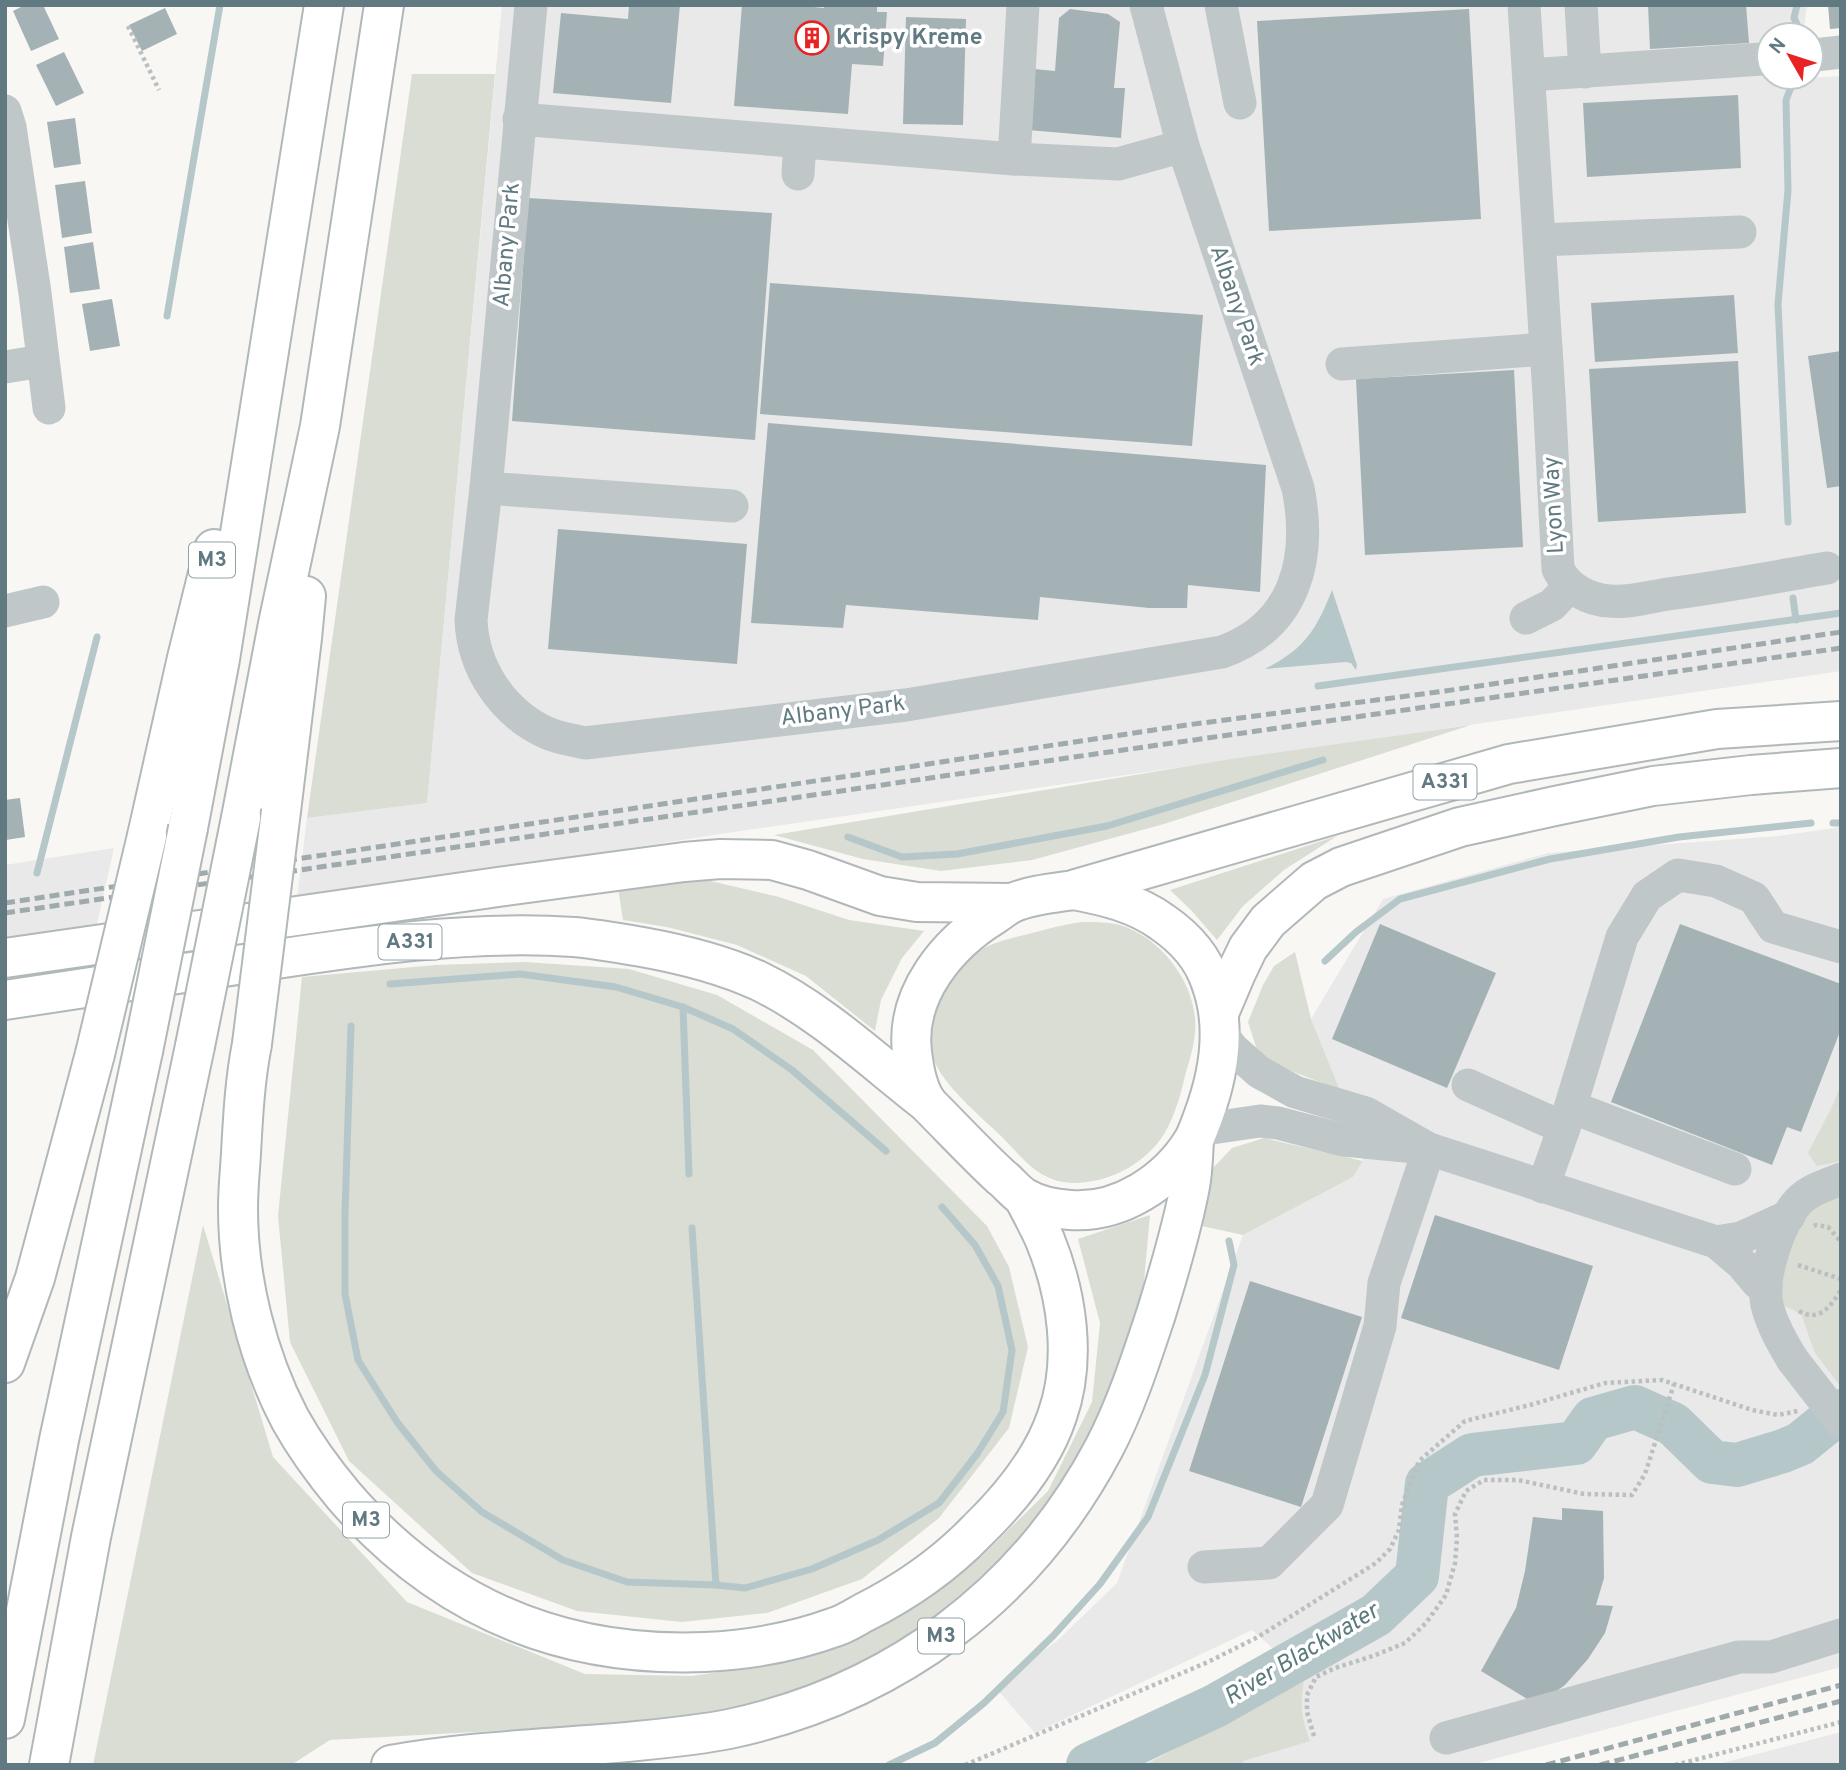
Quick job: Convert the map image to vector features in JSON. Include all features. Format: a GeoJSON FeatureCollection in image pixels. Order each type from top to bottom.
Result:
{"type":"FeatureCollection","features":[{"type":"Feature","properties":{"kind":"highway","name":"M3"},"geometry":{"type":"LineString","coordinates":[[5,1719],[59,1440],[143,1051],[220,659],[324,5]]}},
{"type":"Feature","properties":{"kind":"highway","name":"M3"},"geometry":{"type":"LineString","coordinates":[[49,1765],[91,1537],[195,1045],[320,426],[384,5]]}},
{"type":"Feature","properties":{"kind":"highway","name":"M3"},"geometry":{"type":"LineString","coordinates":[[5,1363],[35,1278],[95,1054],[187,658],[280,284]]}},
{"type":"Feature","properties":{"kind":"highway","name":"M3"},"geometry":{"type":"LineString","coordinates":[[320,426],[302,638],[242,1128],[238,1210],[247,1298],[259,1343],[291,1420],[331,1480],[355,1508],[402,1553],[483,1607],[526,1626],[591,1645],[677,1653],[726,1651],[766,1645],[838,1626],[891,1599],[962,1546],[1021,1482],[1043,1449],[1057,1417],[1067,1361],[1066,1320],[1058,1279],[1045,1241],[1024,1198]]}},
{"type":"Feature","properties":{"kind":"highway"},"geometry":{"type":"LineString","coordinates":[[1717,729],[1841,694]]}},
{"type":"Feature","properties":{"kind":"highway","name":"A331"},"geometry":{"type":"LineString","coordinates":[[1074,890],[1509,764],[1717,729],[1841,721]]}},
{"type":"Feature","properties":{"kind":"highway","name":"A331"},"geometry":{"type":"LineString","coordinates":[[1219,1022],[1248,948],[1268,922],[1314,881],[1341,867],[1460,827],[1567,803],[1653,786],[1841,768]]}},
{"type":"Feature","properties":{"kind":"highway","name":"A331"},"geometry":{"type":"LineString","coordinates":[[5,958],[498,887],[720,859],[772,860],[906,901],[1012,903]]}},
{"type":"Feature","properties":{"kind":"highway"},"geometry":{"type":"LineString","coordinates":[[1074,890],[1125,902],[1163,922],[1193,949],[1211,981],[1219,1022],[1219,1059],[1215,1082],[1196,1135],[1156,1181],[1125,1201],[1107,1208],[1079,1211],[1052,1208],[1024,1198],[926,1102],[918,1082],[911,1044],[912,1023],[924,987],[957,942],[1012,903],[1074,890]]}},
{"type":"Feature","properties":{"kind":"highway","name":"A331"},"geometry":{"type":"LineString","coordinates":[[5,1000],[365,947],[469,936],[574,937],[672,953],[732,970],[759,981],[825,1021],[926,1102]]}},
{"type":"Feature","properties":{"kind":"highway","name":"M3"},"geometry":{"type":"LineString","coordinates":[[391,1765],[471,1753],[677,1737],[765,1721],[827,1699],[877,1676],[956,1626],[980,1607],[1035,1552],[1079,1492],[1104,1447],[1142,1356],[1162,1293],[1191,1183],[1196,1135]]}},
{"type":"Feature","properties":{"kind":"street","name":"Albany Park"},"geometry":{"type":"LineString","coordinates":[[531,5],[486,488],[471,620],[476,653],[493,688],[510,708],[526,722],[549,734],[585,743],[906,705],[1210,654],[1240,646],[1270,621],[1284,605],[1297,578],[1302,558],[1301,505],[1183,146],[1146,5]]}},
{"type":"Feature","properties":{"kind":"street"},"geometry":{"type":"LineString","coordinates":[[1014,159],[1023,5]]}},
{"type":"Feature","properties":{"kind":"street"},"geometry":{"type":"LineString","coordinates":[[1221,5],[1240,103]]}},
{"type":"Feature","properties":{"kind":"street","name":"Lyon Way"},"geometry":{"type":"LineString","coordinates":[[1524,5],[1558,569],[1562,578],[1570,586],[1592,598],[1612,601],[1705,589],[1827,568]]}},
{"type":"Feature","properties":{"kind":"street"},"geometry":{"type":"LineString","coordinates":[[1581,5],[1585,72]]}},
{"type":"Feature","properties":{"kind":"street"},"geometry":{"type":"LineString","coordinates":[[1529,75],[1755,60]]}},
{"type":"Feature","properties":{"kind":"street"},"geometry":{"type":"LineString","coordinates":[[5,111],[10,127],[35,293],[49,408]]}},
{"type":"Feature","properties":{"kind":"street"},"geometry":{"type":"LineString","coordinates":[[519,119],[799,158],[1014,159],[1118,164],[1183,146]]}},
{"type":"Feature","properties":{"kind":"street"},"geometry":{"type":"LineString","coordinates":[[1540,240],[1740,232]]}},
{"type":"Feature","properties":{"kind":"street"},"geometry":{"type":"LineString","coordinates":[[1342,364],[1546,349]]}},
{"type":"Feature","properties":{"kind":"street"},"geometry":{"type":"LineString","coordinates":[[5,367],[42,361]]}},
{"type":"Feature","properties":{"kind":"street"},"geometry":{"type":"LineString","coordinates":[[486,488],[732,506]]}},
{"type":"Feature","properties":{"kind":"street"},"geometry":{"type":"LineString","coordinates":[[1525,618],[1552,605],[1570,586]]}},
{"type":"Feature","properties":{"kind":"street"},"geometry":{"type":"LineString","coordinates":[[5,611],[43,602]]}},
{"type":"Feature","properties":{"kind":"street"},"geometry":{"type":"LineString","coordinates":[[1543,1187],[1622,937],[1647,897],[1678,875],[1716,881],[1754,898],[1773,927],[1841,947]]}},
{"type":"Feature","properties":{"kind":"street"},"geometry":{"type":"LineString","coordinates":[[1219,1022],[1233,1049],[1270,1079],[1295,1092],[1366,1113],[1429,1149],[1716,1242],[1742,1264],[1758,1283],[1769,1273]]}},
{"type":"Feature","properties":{"kind":"street"},"geometry":{"type":"LineString","coordinates":[[1468,1085],[1735,1169]]}},
{"type":"Feature","properties":{"kind":"street"},"geometry":{"type":"LineString","coordinates":[[1196,1135],[1260,1121],[1343,1140],[1429,1149]]}},
{"type":"Feature","properties":{"kind":"street"},"geometry":{"type":"LineString","coordinates":[[1204,1567],[1269,1563],[1327,1505],[1380,1326],[1384,1283],[1429,1149]]}},
{"type":"Feature","properties":{"kind":"street"},"geometry":{"type":"LineString","coordinates":[[1799,1223],[1799,1201],[1818,1188],[1841,1179]]}},
{"type":"Feature","properties":{"kind":"street"},"geometry":{"type":"LineString","coordinates":[[1716,1242],[1799,1223]]}},
{"type":"Feature","properties":{"kind":"street"},"geometry":{"type":"LineString","coordinates":[[1799,1223],[1779,1232],[1769,1273],[1767,1303],[1776,1330],[1792,1359],[1841,1422]]}},
{"type":"Feature","properties":{"kind":"street"},"geometry":{"type":"LineString","coordinates":[[1446,1738],[1739,1657],[1771,1657],[1841,1634]]}},
{"type":"Feature","properties":{"kind":"path"},"geometry":{"type":"LineString","coordinates":[[128,26],[159,90]]}},
{"type":"Feature","properties":{"kind":"path"},"geometry":{"type":"LineString","coordinates":[[1799,1223],[1828,1227],[1841,1242]]}},
{"type":"Feature","properties":{"kind":"path"},"geometry":{"type":"LineString","coordinates":[[1769,1273],[1841,1279]]}},
{"type":"Feature","properties":{"kind":"path"},"geometry":{"type":"LineString","coordinates":[[1795,1309],[1813,1316],[1822,1313],[1841,1290]]}},
{"type":"Feature","properties":{"kind":"path"},"geometry":{"type":"LineString","coordinates":[[965,1765],[1258,1637],[1376,1563],[1390,1549],[1399,1530],[1402,1506],[1419,1461],[1465,1420],[1530,1405],[1605,1383],[1662,1380],[1752,1410],[1778,1415],[1801,1411]]}},
{"type":"Feature","properties":{"kind":"path"},"geometry":{"type":"LineString","coordinates":[[1314,1736],[1307,1712],[1307,1695],[1316,1677],[1405,1643],[1426,1623],[1446,1595],[1455,1563],[1455,1514],[1466,1491],[1484,1480],[1518,1480],[1584,1494],[1632,1496],[1645,1474],[1674,1384]]}},
{"type":"Feature","properties":{"kind":"path"},"geometry":{"type":"LineString","coordinates":[[1675,1765],[1841,1722]]}},
{"type":"Feature","properties":{"kind":"shaded area"},"geometry":{"type":"Polygon","coordinates":[[[502,5],[1807,5],[1805,21],[1755,21],[1755,91],[1825,91],[1825,77],[1841,76],[1841,671],[720,834],[297,899],[307,818],[427,803],[502,5]]]}},
{"type":"Feature","properties":{"kind":"shaded area"},"geometry":{"type":"Polygon","coordinates":[[[412,74],[495,74],[427,803],[307,818],[412,74]]]}},
{"type":"Feature","properties":{"kind":"shaded area"},"geometry":{"type":"Polygon","coordinates":[[[1332,590],[1357,665],[1356,670],[1351,663],[1346,662],[1265,669],[1290,654],[1307,637],[1332,590]]]}},
{"type":"Feature","properties":{"kind":"shaded area"},"geometry":{"type":"Polygon","coordinates":[[[1471,725],[1164,824],[1032,860],[941,871],[863,859],[774,835],[1231,759],[1471,725]]]}},
{"type":"Feature","properties":{"kind":"shaded area"},"geometry":{"type":"Polygon","coordinates":[[[1841,827],[1841,1667],[1471,1765],[1134,1765],[1303,1675],[1252,1630],[1035,1733],[995,1687],[1058,1640],[1117,1583],[1243,1235],[1353,1177],[1363,1161],[1340,1090],[1311,1019],[1383,899],[1548,853],[1778,836],[1841,827]]]}},
{"type":"Feature","properties":{"kind":"shaded area"},"geometry":{"type":"Polygon","coordinates":[[[1337,836],[1284,870],[1243,906],[1217,940],[1170,890],[1337,836]]]}},
{"type":"Feature","properties":{"kind":"shaded area"},"geometry":{"type":"Polygon","coordinates":[[[114,848],[96,928],[5,941],[5,865],[114,848]]]}},
{"type":"Feature","properties":{"kind":"shaded area"},"geometry":{"type":"Polygon","coordinates":[[[706,880],[779,897],[849,920],[924,931],[902,958],[881,1000],[875,1031],[806,976],[737,945],[667,927],[623,920],[618,888],[706,880]]]}},
{"type":"Feature","properties":{"kind":"shaded area"},"geometry":{"type":"Polygon","coordinates":[[[1083,922],[1120,925],[1148,939],[1160,949],[1171,961],[1188,989],[1193,1004],[1195,1033],[1178,1102],[1168,1127],[1151,1151],[1115,1175],[1073,1183],[1050,1178],[1032,1167],[963,1100],[945,1080],[934,1060],[931,1036],[932,1024],[942,995],[973,955],[1001,941],[1083,922]]]}},
{"type":"Feature","properties":{"kind":"shaded area"},"geometry":{"type":"Polygon","coordinates":[[[1295,952],[1311,1019],[1340,1090],[1276,1065],[1257,1050],[1248,1022],[1274,966],[1295,952]]]}},
{"type":"Feature","properties":{"kind":"shaded area"},"geometry":{"type":"Polygon","coordinates":[[[525,962],[629,969],[717,995],[813,1050],[987,1226],[1009,1267],[1028,1347],[1009,1428],[939,1518],[862,1579],[767,1613],[682,1622],[577,1611],[472,1573],[349,1461],[290,1342],[278,1216],[302,977],[436,965],[525,962]]]}},
{"type":"Feature","properties":{"kind":"shaded area"},"geometry":{"type":"Polygon","coordinates":[[[1841,1085],[1841,1161],[1817,1166],[1808,1153],[1841,1085]]]}},
{"type":"Feature","properties":{"kind":"shaded area"},"geometry":{"type":"Polygon","coordinates":[[[1264,1138],[1363,1161],[1353,1177],[1243,1235],[1197,1225],[1211,1170],[1232,1148],[1264,1138]]]}},
{"type":"Feature","properties":{"kind":"shaded area"},"geometry":{"type":"Polygon","coordinates":[[[1841,1193],[1841,1387],[1815,1353],[1801,1314],[1779,1303],[1791,1232],[1819,1205],[1841,1193]]]}},
{"type":"Feature","properties":{"kind":"shaded area"},"geometry":{"type":"Polygon","coordinates":[[[1150,1215],[1142,1303],[1117,1388],[1075,1469],[1009,1559],[939,1618],[852,1673],[804,1693],[679,1718],[330,1740],[291,1765],[93,1765],[203,1225],[273,1457],[407,1602],[585,1674],[692,1676],[799,1660],[906,1611],[982,1556],[1048,1491],[1092,1402],[1100,1323],[1078,1239],[1150,1215]]]}},
{"type":"Feature","properties":{"kind":"shaded area"},"geometry":{"type":"Polygon","coordinates":[[[1304,1681],[1302,1711],[1310,1741],[1243,1761],[1243,1765],[1145,1765],[1304,1681]]]}},
{"type":"Feature","properties":{"kind":"shaded area"},"geometry":{"type":"Polygon","coordinates":[[[1841,1732],[1841,1765],[1715,1765],[1841,1732]]]}},
{"type":"Feature","properties":{"kind":"building"},"geometry":{"type":"Polygon","coordinates":[[[25,5],[43,5],[59,39],[31,51],[13,11],[25,5]]]}},
{"type":"Feature","properties":{"kind":"building"},"geometry":{"type":"Polygon","coordinates":[[[629,5],[680,5],[671,103],[553,93],[561,13],[628,19],[629,5]]]}},
{"type":"Feature","properties":{"kind":"building","name":"Krispy Kreme"},"geometry":{"type":"Polygon","coordinates":[[[742,5],[824,8],[824,5],[877,5],[877,12],[887,12],[883,66],[852,64],[848,114],[734,106],[742,5]]]}},
{"type":"Feature","properties":{"kind":"building"},"geometry":{"type":"Polygon","coordinates":[[[1648,5],[1746,5],[1749,43],[1650,49],[1648,5]]]}},
{"type":"Feature","properties":{"kind":"building"},"geometry":{"type":"Polygon","coordinates":[[[1828,5],[1841,5],[1841,28],[1830,29],[1828,5]]]}},
{"type":"Feature","properties":{"kind":"building"},"geometry":{"type":"Polygon","coordinates":[[[165,8],[177,34],[142,51],[129,25],[165,8]]]}},
{"type":"Feature","properties":{"kind":"building"},"geometry":{"type":"Polygon","coordinates":[[[1070,9],[1108,14],[1120,22],[1114,88],[1125,88],[1121,138],[1028,130],[1034,69],[1055,71],[1059,18],[1070,9]]]}},
{"type":"Feature","properties":{"kind":"building"},"geometry":{"type":"Polygon","coordinates":[[[1469,9],[1481,219],[1269,231],[1257,21],[1469,9]]]}},
{"type":"Feature","properties":{"kind":"building"},"geometry":{"type":"Polygon","coordinates":[[[906,17],[966,19],[963,125],[903,124],[906,17]]]}},
{"type":"Feature","properties":{"kind":"building"},"geometry":{"type":"Polygon","coordinates":[[[64,52],[84,93],[56,106],[36,65],[64,52]]]}},
{"type":"Feature","properties":{"kind":"building"},"geometry":{"type":"Polygon","coordinates":[[[1738,95],[1741,168],[1587,177],[1583,103],[1738,95]]]}},
{"type":"Feature","properties":{"kind":"building"},"geometry":{"type":"Polygon","coordinates":[[[75,118],[81,164],[54,168],[47,122],[75,118]]]}},
{"type":"Feature","properties":{"kind":"building"},"geometry":{"type":"Polygon","coordinates":[[[85,181],[92,233],[62,238],[55,185],[85,181]]]}},
{"type":"Feature","properties":{"kind":"building"},"geometry":{"type":"Polygon","coordinates":[[[528,198],[772,213],[755,440],[512,421],[528,198]]]}},
{"type":"Feature","properties":{"kind":"building"},"geometry":{"type":"Polygon","coordinates":[[[93,242],[100,289],[70,293],[64,247],[93,242]]]}},
{"type":"Feature","properties":{"kind":"building"},"geometry":{"type":"Polygon","coordinates":[[[770,283],[1203,315],[1192,446],[760,414],[770,283]]]}},
{"type":"Feature","properties":{"kind":"building"},"geometry":{"type":"Polygon","coordinates":[[[1734,295],[1738,353],[1595,362],[1591,303],[1734,295]]]}},
{"type":"Feature","properties":{"kind":"building"},"geometry":{"type":"Polygon","coordinates":[[[112,299],[120,346],[90,351],[82,304],[112,299]]]}},
{"type":"Feature","properties":{"kind":"building"},"geometry":{"type":"Polygon","coordinates":[[[1841,351],[1841,486],[1827,488],[1808,356],[1841,351]]]}},
{"type":"Feature","properties":{"kind":"building"},"geometry":{"type":"Polygon","coordinates":[[[1738,361],[1746,513],[1598,522],[1589,369],[1738,361]]]}},
{"type":"Feature","properties":{"kind":"building"},"geometry":{"type":"Polygon","coordinates":[[[1514,370],[1523,547],[1365,555],[1356,379],[1514,370]]]}},
{"type":"Feature","properties":{"kind":"building"},"geometry":{"type":"Polygon","coordinates":[[[768,423],[1266,465],[1260,592],[1188,585],[1187,608],[1149,608],[1040,597],[1038,620],[846,605],[843,628],[751,623],[768,423]]]}},
{"type":"Feature","properties":{"kind":"building"},"geometry":{"type":"Polygon","coordinates":[[[558,529],[747,544],[737,664],[548,649],[558,529]]]}},
{"type":"Feature","properties":{"kind":"building"},"geometry":{"type":"Polygon","coordinates":[[[20,798],[25,837],[6,840],[5,800],[20,798]]]}},
{"type":"Feature","properties":{"kind":"building"},"geometry":{"type":"Polygon","coordinates":[[[1380,924],[1496,973],[1447,1088],[1332,1039],[1380,924]]]}},
{"type":"Feature","properties":{"kind":"building"},"geometry":{"type":"Polygon","coordinates":[[[1680,924],[1841,984],[1841,1029],[1801,1132],[1787,1127],[1772,1165],[1611,1102],[1680,924]]]}},
{"type":"Feature","properties":{"kind":"building"},"geometry":{"type":"Polygon","coordinates":[[[1435,1215],[1593,1266],[1559,1370],[1401,1318],[1435,1215]]]}},
{"type":"Feature","properties":{"kind":"building"},"geometry":{"type":"Polygon","coordinates":[[[1250,1281],[1362,1317],[1301,1507],[1189,1471],[1250,1281]]]}},
{"type":"Feature","properties":{"kind":"building"},"geometry":{"type":"Polygon","coordinates":[[[1562,1508],[1603,1511],[1604,1578],[1596,1605],[1613,1606],[1605,1633],[1588,1659],[1565,1685],[1537,1705],[1481,1671],[1516,1608],[1533,1517],[1562,1520],[1562,1508]]]}},
{"type":"Feature","properties":{"kind":"waterway"},"geometry":{"type":"LineString","coordinates":[[167,316],[220,5]]}},
{"type":"Feature","properties":{"kind":"waterway"},"geometry":{"type":"LineString","coordinates":[[1795,21],[1797,5]]}},
{"type":"Feature","properties":{"kind":"waterway"},"geometry":{"type":"LineString","coordinates":[[1788,522],[1778,304],[1788,190],[1786,100],[1790,91]]}},
{"type":"Feature","properties":{"kind":"waterway"},"geometry":{"type":"LineString","coordinates":[[1793,598],[1796,620]]}},
{"type":"Feature","properties":{"kind":"waterway"},"geometry":{"type":"LineString","coordinates":[[1318,686],[1841,613]]}},
{"type":"Feature","properties":{"kind":"waterway"},"geometry":{"type":"LineString","coordinates":[[37,873],[97,637]]}},
{"type":"Feature","properties":{"kind":"waterway"},"geometry":{"type":"LineString","coordinates":[[848,837],[902,857],[957,854],[1107,826],[1323,760]]}},
{"type":"Feature","properties":{"kind":"waterway"},"geometry":{"type":"LineString","coordinates":[[1325,961],[1356,932],[1400,899],[1550,859],[1679,837],[1811,823]]}},
{"type":"Feature","properties":{"kind":"waterway"},"geometry":{"type":"LineString","coordinates":[[1833,823],[1841,823]]}},
{"type":"Feature","properties":{"kind":"waterway"},"geometry":{"type":"LineString","coordinates":[[390,984],[520,974],[616,987],[683,1007],[733,1029],[792,1070],[886,1151]]}},
{"type":"Feature","properties":{"kind":"waterway"},"geometry":{"type":"LineString","coordinates":[[683,1007],[689,1174]]}},
{"type":"Feature","properties":{"kind":"waterway"},"geometry":{"type":"LineString","coordinates":[[351,1026],[345,1294],[358,1360],[397,1422],[436,1471],[482,1512],[563,1560],[627,1582],[745,1588],[812,1569],[878,1540],[939,1503],[977,1454],[1003,1412],[1012,1350],[998,1286],[975,1245],[942,1207]]}},
{"type":"Feature","properties":{"kind":"waterway"},"geometry":{"type":"LineString","coordinates":[[692,1228],[716,1585]]}},
{"type":"Feature","properties":{"kind":"waterway"},"geometry":{"type":"LineString","coordinates":[[889,1765],[935,1743],[984,1703],[1053,1636],[1100,1584],[1148,1517],[1205,1375],[1234,1265],[1229,1241]]}},
{"type":"Feature","properties":{"kind":"waterway","name":"River Blackwater"},"geometry":{"type":"LineString","coordinates":[[1088,1765],[1215,1706],[1376,1615],[1417,1576],[1427,1484],[1472,1455],[1576,1443],[1593,1419],[1635,1407],[1673,1424],[1712,1462],[1737,1465],[1800,1444],[1841,1411]]}},
{"type":"Feature","properties":{"kind":"railway"},"geometry":{"type":"LineString","coordinates":[[5,903],[1187,725],[1445,691],[1841,632]]}},
{"type":"Feature","properties":{"kind":"railway"},"geometry":{"type":"LineString","coordinates":[[5,913],[1841,648]]}},
{"type":"Feature","properties":{"kind":"railway"},"geometry":{"type":"LineString","coordinates":[[1546,1765],[1841,1685]]}},
{"type":"Feature","properties":{"kind":"railway"},"geometry":{"type":"LineString","coordinates":[[1600,1765],[1841,1701]]}},
{"type":"Feature","properties":{"kind":"place","name":"Krispy Kreme"},"geometry":{"type":"Point","coordinates":[812,38]}}]}
